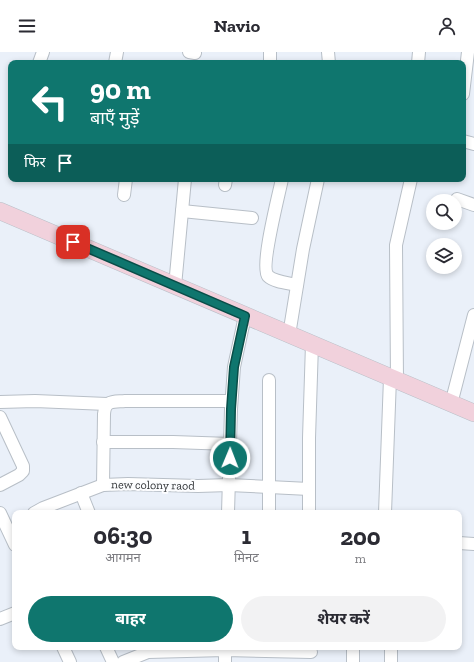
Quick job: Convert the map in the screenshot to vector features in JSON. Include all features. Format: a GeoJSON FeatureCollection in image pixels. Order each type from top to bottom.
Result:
{"type":"FeatureCollection","features":[{"type":"Feature","properties":{"kind":"main road"},"geometry":{"type":"LineString","coordinates":[[0,211],[474,413]]}},
{"type":"Feature","properties":{"kind":"street"},"geometry":{"type":"LineString","coordinates":[[466,69],[468,52]]}},
{"type":"Feature","properties":{"kind":"street"},"geometry":{"type":"LineString","coordinates":[[124,194],[126,182]]}},
{"type":"Feature","properties":{"kind":"street"},"geometry":{"type":"LineString","coordinates":[[175,286],[185,182]]}},
{"type":"Feature","properties":{"kind":"street"},"geometry":{"type":"LineString","coordinates":[[281,182],[265,268],[270,278],[297,285]]}},
{"type":"Feature","properties":{"kind":"street"},"geometry":{"type":"LineString","coordinates":[[290,334],[303,249],[317,182]]}},
{"type":"Feature","properties":{"kind":"street"},"geometry":{"type":"LineString","coordinates":[[385,510],[394,379],[396,245],[410,182]]}},
{"type":"Feature","properties":{"kind":"street"},"geometry":{"type":"LineString","coordinates":[[462,200],[474,205]]}},
{"type":"Feature","properties":{"kind":"street"},"geometry":{"type":"LineString","coordinates":[[182,211],[252,218]]}},
{"type":"Feature","properties":{"kind":"street"},"geometry":{"type":"LineString","coordinates":[[451,404],[471,337],[474,315]]}},
{"type":"Feature","properties":{"kind":"street"},"geometry":{"type":"LineString","coordinates":[[228,510],[231,401],[234,367],[245,316]]}},
{"type":"Feature","properties":{"kind":"street"},"geometry":{"type":"LineString","coordinates":[[309,510],[309,438],[312,344]]}},
{"type":"Feature","properties":{"kind":"street"},"geometry":{"type":"LineString","coordinates":[[269,510],[270,380]]}},
{"type":"Feature","properties":{"kind":"street"},"geometry":{"type":"LineString","coordinates":[[0,402],[35,401],[107,404],[125,401],[231,401]]}},
{"type":"Feature","properties":{"kind":"street"},"geometry":{"type":"LineString","coordinates":[[104,485],[104,408],[107,404]]}},
{"type":"Feature","properties":{"kind":"street"},"geometry":{"type":"LineString","coordinates":[[0,417],[23,466],[23,471],[19,475],[0,485]]}},
{"type":"Feature","properties":{"kind":"street"},"geometry":{"type":"LineString","coordinates":[[104,442],[230,444]]}},
{"type":"Feature","properties":{"kind":"street","name":"new colony raod"},"geometry":{"type":"LineString","coordinates":[[43,510],[81,493],[104,485],[229,485],[309,488]]}},
{"type":"Feature","properties":{"kind":"street"},"geometry":{"type":"LineString","coordinates":[[81,493],[88,510]]}},
{"type":"Feature","properties":{"kind":"street"},"geometry":{"type":"LineString","coordinates":[[0,513],[12,538]]}},
{"type":"Feature","properties":{"kind":"street"},"geometry":{"type":"LineString","coordinates":[[462,543],[474,544]]}},
{"type":"Feature","properties":{"kind":"street"},"geometry":{"type":"LineString","coordinates":[[0,620],[12,614]]}},
{"type":"Feature","properties":{"kind":"street"},"geometry":{"type":"LineString","coordinates":[[64,650],[70,662]]}},
{"type":"Feature","properties":{"kind":"street"},"geometry":{"type":"LineString","coordinates":[[107,650],[112,662]]}},
{"type":"Feature","properties":{"kind":"street"},"geometry":{"type":"LineString","coordinates":[[123,662],[149,654],[225,653],[258,650]]}},
{"type":"Feature","properties":{"kind":"street"},"geometry":{"type":"LineString","coordinates":[[277,650],[311,654]]}},
{"type":"Feature","properties":{"kind":"street"},"geometry":{"type":"LineString","coordinates":[[353,650],[353,662]]}},
{"type":"Feature","properties":{"kind":"street"},"geometry":{"type":"LineString","coordinates":[[390,662],[391,650]]}},
{"type":"Feature","properties":{"kind":"route"},"geometry":{"type":"LineString","coordinates":[[73,242],[245,316],[234,367],[230,458]]}}]}
